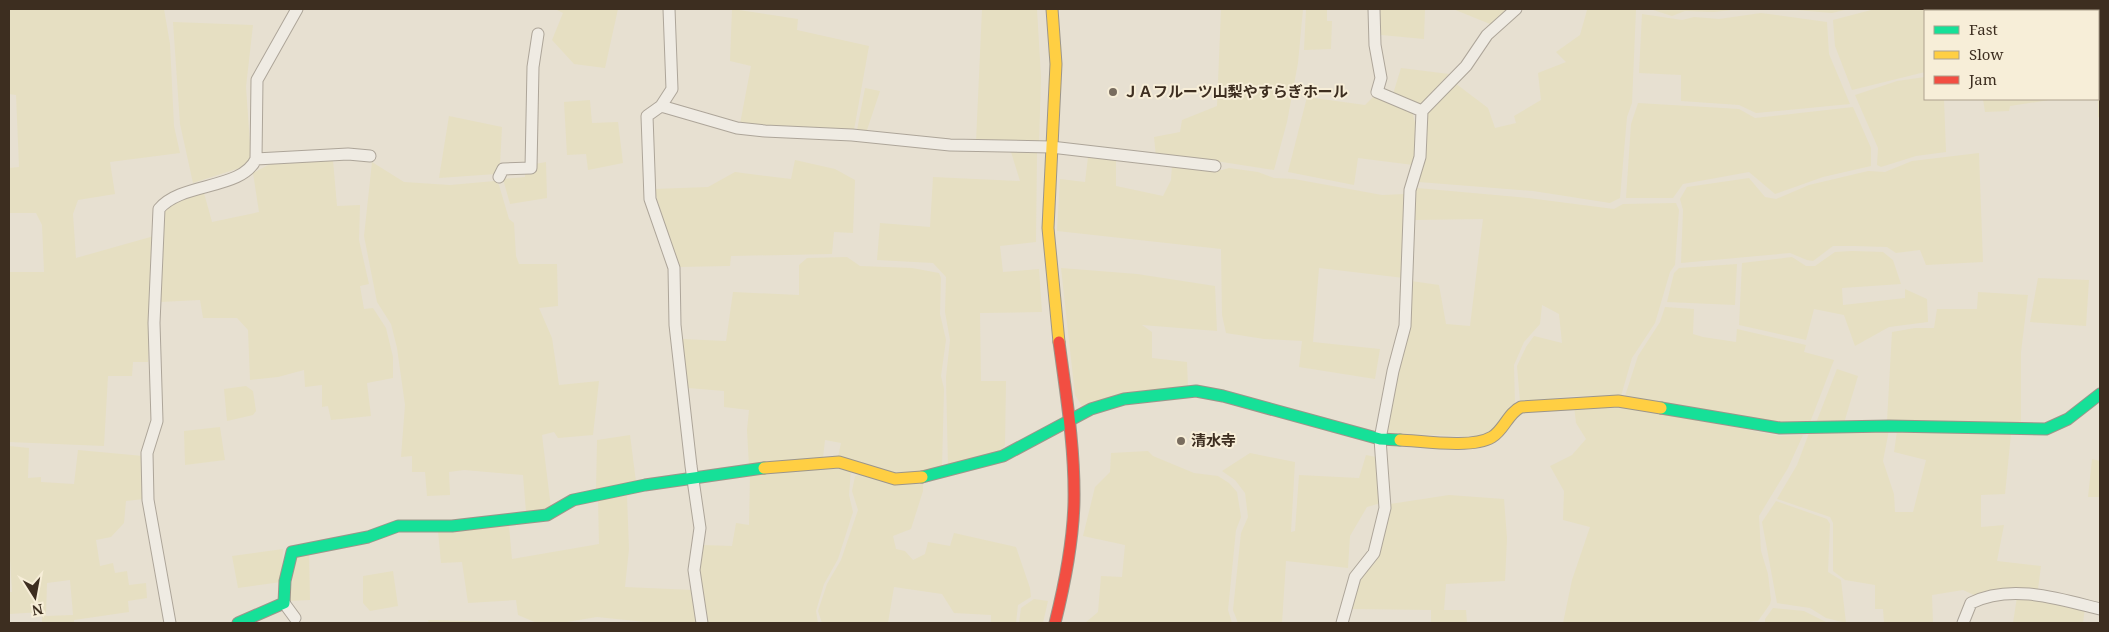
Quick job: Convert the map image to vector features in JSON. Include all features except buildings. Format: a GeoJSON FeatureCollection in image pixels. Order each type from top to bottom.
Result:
{"type":"FeatureCollection","features":[{"type":"Feature","properties":{"kind":"street"},"geometry":{"type":"LineString","coordinates":[[170,623],[148,500],[148,453],[157,421],[154,323],[160,209],[165,202],[246,171],[256,159],[257,80],[297,9]]}},
{"type":"Feature","properties":{"kind":"street"},"geometry":{"type":"LineString","coordinates":[[668,9],[672,89],[661,106],[647,116],[649,191],[674,268],[675,325],[692,477],[700,528],[694,570],[702,623]]}},
{"type":"Feature","properties":{"kind":"street"},"geometry":{"type":"LineString","coordinates":[[1052,9],[1057,78],[1048,192],[1052,294],[1074,487],[1072,534],[1055,623]]}},
{"type":"Feature","properties":{"kind":"street"},"geometry":{"type":"LineString","coordinates":[[1374,9],[1375,45],[1380,78],[1377,92],[1422,111]]}},
{"type":"Feature","properties":{"kind":"street"},"geometry":{"type":"LineString","coordinates":[[1342,623],[1355,577],[1374,553],[1384,508],[1380,439],[1392,371],[1405,326],[1410,190],[1420,157],[1422,111],[1466,66],[1487,35],[1516,9]]}},
{"type":"Feature","properties":{"kind":"street"},"geometry":{"type":"LineString","coordinates":[[499,177],[503,170],[531,168],[533,67],[538,34]]}},
{"type":"Feature","properties":{"kind":"street"},"geometry":{"type":"LineString","coordinates":[[661,106],[737,128],[765,132],[852,135],[950,145],[1051,148],[1215,166]]}},
{"type":"Feature","properties":{"kind":"street"},"geometry":{"type":"LineString","coordinates":[[256,159],[348,154],[370,156]]}},
{"type":"Feature","properties":{"kind":"street"},"geometry":{"type":"LineString","coordinates":[[295,618],[284,603],[285,581],[292,552],[368,537],[398,526],[452,526],[547,515],[573,500],[692,477],[822,461],[838,462],[895,479],[917,478],[1003,456],[1090,408],[1124,399],[1196,391],[1224,396],[1232,400],[1380,439],[1468,443],[1480,442],[1499,432],[1515,410],[1533,404],[1618,401],[1780,428],[1889,426],[2046,429],[2063,422],[2100,394]]}},
{"type":"Feature","properties":{"kind":"street"},"geometry":{"type":"LineString","coordinates":[[1964,623],[1970,603],[1979,599],[2022,593],[2100,609]]}},
{"type":"Feature","properties":{"kind":"street"},"geometry":{"type":"LineString","coordinates":[[238,623],[284,603]]}},
{"type":"Feature","properties":{"kind":"shaded area"},"geometry":{"type":"Polygon","coordinates":[[[9,9],[164,9],[170,44],[174,126],[180,153],[110,162],[115,194],[78,200],[73,214],[76,258],[154,236],[148,362],[133,362],[132,376],[108,376],[104,446],[9,442],[9,272],[44,272],[42,225],[36,213],[9,213],[9,168],[19,167],[16,95],[9,94],[9,9]]]}},
{"type":"Feature","properties":{"kind":"shaded area"},"geometry":{"type":"Polygon","coordinates":[[[555,9],[618,9],[605,68],[574,64],[552,40],[563,13],[555,9]]]}},
{"type":"Feature","properties":{"kind":"shaded area"},"geometry":{"type":"Polygon","coordinates":[[[732,9],[798,19],[797,30],[869,46],[854,130],[740,124],[751,66],[730,61],[732,9]]]}},
{"type":"Feature","properties":{"kind":"shaded area"},"geometry":{"type":"Polygon","coordinates":[[[982,9],[1037,9],[1041,77],[1039,145],[976,142],[982,9]]]}},
{"type":"Feature","properties":{"kind":"shaded area"},"geometry":{"type":"Polygon","coordinates":[[[1221,9],[1303,9],[1298,63],[1287,122],[1274,170],[1222,162],[1156,157],[1154,137],[1180,132],[1182,120],[1217,106],[1221,9]]]}},
{"type":"Feature","properties":{"kind":"shaded area"},"geometry":{"type":"Polygon","coordinates":[[[1306,9],[1327,9],[1327,21],[1332,21],[1331,49],[1304,50],[1306,9]]]}},
{"type":"Feature","properties":{"kind":"shaded area"},"geometry":{"type":"Polygon","coordinates":[[[1379,9],[1425,9],[1424,39],[1381,35],[1379,9]]]}},
{"type":"Feature","properties":{"kind":"shaded area"},"geometry":{"type":"Polygon","coordinates":[[[1453,9],[1512,9],[1490,24],[1453,9]]]}},
{"type":"Feature","properties":{"kind":"shaded area"},"geometry":{"type":"Polygon","coordinates":[[[1583,9],[1636,9],[1632,103],[1627,117],[1620,198],[1610,203],[1533,191],[1419,182],[1428,112],[1455,83],[1488,108],[1495,128],[1516,123],[1514,116],[1541,100],[1538,73],[1566,62],[1556,52],[1580,35],[1587,10],[1583,9]]]}},
{"type":"Feature","properties":{"kind":"shaded area"},"geometry":{"type":"Polygon","coordinates":[[[1650,9],[1741,9],[1714,12],[1685,11],[1672,16],[1650,9]]]}},
{"type":"Feature","properties":{"kind":"shaded area"},"geometry":{"type":"Polygon","coordinates":[[[1784,9],[1849,9],[1832,13],[1784,9]]]}},
{"type":"Feature","properties":{"kind":"shaded area"},"geometry":{"type":"Polygon","coordinates":[[[1875,9],[1988,9],[1924,10],[1924,72],[1852,90],[1835,46],[1833,20],[1875,9]]]}},
{"type":"Feature","properties":{"kind":"shaded area"},"geometry":{"type":"Polygon","coordinates":[[[1761,13],[1827,22],[1829,54],[1850,104],[1756,113],[1739,105],[1681,101],[1681,75],[1639,73],[1642,14],[1682,20],[1694,17],[1719,19],[1761,13]]]}},
{"type":"Feature","properties":{"kind":"shaded area"},"geometry":{"type":"Polygon","coordinates":[[[173,22],[253,25],[246,87],[251,158],[246,166],[193,183],[180,124],[173,22]]]}},
{"type":"Feature","properties":{"kind":"shaded area"},"geometry":{"type":"Polygon","coordinates":[[[2099,61],[2100,61],[2100,118],[2098,117],[2099,61]]]}},
{"type":"Feature","properties":{"kind":"shaded area"},"geometry":{"type":"Polygon","coordinates":[[[1401,68],[1449,74],[1420,105],[1393,94],[1401,68]]]}},
{"type":"Feature","properties":{"kind":"shaded area"},"geometry":{"type":"Polygon","coordinates":[[[1924,77],[1924,100],[1944,100],[1946,152],[1916,156],[1881,167],[1877,165],[1878,148],[1855,95],[1897,81],[1924,77]]]}},
{"type":"Feature","properties":{"kind":"shaded area"},"geometry":{"type":"Polygon","coordinates":[[[865,88],[880,91],[867,130],[857,130],[865,88]]]}},
{"type":"Feature","properties":{"kind":"shaded area"},"geometry":{"type":"Polygon","coordinates":[[[1376,94],[1412,111],[1417,130],[1413,165],[1358,158],[1354,185],[1288,172],[1307,97],[1365,105],[1376,94]]]}},
{"type":"Feature","properties":{"kind":"shaded area"},"geometry":{"type":"Polygon","coordinates":[[[590,100],[592,123],[618,122],[623,163],[588,170],[586,154],[567,155],[564,102],[590,100]]]}},
{"type":"Feature","properties":{"kind":"shaded area"},"geometry":{"type":"Polygon","coordinates":[[[1983,100],[2049,100],[2010,106],[2009,111],[1985,112],[1983,100]]]}},
{"type":"Feature","properties":{"kind":"shaded area"},"geometry":{"type":"Polygon","coordinates":[[[1638,103],[1739,109],[1755,118],[1853,107],[1871,148],[1871,166],[1823,177],[1775,194],[1749,172],[1683,184],[1673,198],[1626,198],[1631,124],[1638,103]]]}},
{"type":"Feature","properties":{"kind":"shaded area"},"geometry":{"type":"Polygon","coordinates":[[[449,116],[502,127],[500,165],[496,174],[439,178],[449,116]]]}},
{"type":"Feature","properties":{"kind":"shaded area"},"geometry":{"type":"Polygon","coordinates":[[[1011,152],[1037,153],[1036,242],[1000,246],[1003,272],[1039,269],[1042,312],[980,313],[981,381],[1006,381],[1005,445],[1000,451],[948,467],[946,377],[950,340],[945,312],[946,277],[933,263],[877,260],[880,223],[930,227],[933,177],[1020,181],[1011,152]]]}},
{"type":"Feature","properties":{"kind":"shaded area"},"geometry":{"type":"Polygon","coordinates":[[[1979,153],[1983,262],[1926,265],[1920,250],[1896,253],[1887,247],[1833,246],[1813,261],[1790,253],[1681,263],[1683,210],[1680,199],[1687,187],[1749,178],[1765,197],[1776,199],[1809,185],[1868,171],[1885,172],[1912,161],[1979,153]]]}},
{"type":"Feature","properties":{"kind":"shaded area"},"geometry":{"type":"Polygon","coordinates":[[[1088,157],[1116,160],[1116,186],[1163,196],[1171,180],[1172,165],[1222,170],[1229,168],[1258,172],[1274,178],[1294,179],[1382,195],[1405,194],[1404,278],[1319,268],[1313,342],[1380,349],[1375,379],[1299,367],[1302,341],[1264,339],[1226,333],[1222,315],[1221,249],[1057,231],[1060,179],[1085,182],[1088,157]]]}},
{"type":"Feature","properties":{"kind":"shaded area"},"geometry":{"type":"Polygon","coordinates":[[[333,160],[337,206],[360,205],[359,240],[369,284],[360,286],[364,309],[373,308],[386,328],[393,357],[393,378],[367,383],[371,416],[331,420],[328,406],[322,407],[322,385],[305,387],[304,370],[278,377],[250,380],[248,330],[237,318],[203,318],[200,300],[160,302],[165,211],[173,202],[204,193],[212,222],[259,212],[253,173],[270,164],[333,160]]]}},
{"type":"Feature","properties":{"kind":"shaded area"},"geometry":{"type":"Polygon","coordinates":[[[795,160],[835,169],[855,180],[853,233],[834,232],[832,254],[731,256],[730,266],[678,267],[654,189],[708,187],[735,172],[791,179],[795,160]]]}},
{"type":"Feature","properties":{"kind":"shaded area"},"geometry":{"type":"Polygon","coordinates":[[[372,162],[404,182],[450,185],[495,181],[499,185],[509,219],[514,223],[516,256],[519,264],[557,264],[558,306],[539,308],[552,338],[559,385],[599,381],[593,435],[558,438],[554,432],[542,435],[551,508],[526,512],[523,475],[464,470],[449,472],[450,495],[427,496],[425,472],[412,472],[412,456],[401,457],[405,405],[397,348],[391,324],[377,302],[364,236],[372,162]]]}},
{"type":"Feature","properties":{"kind":"shaded area"},"geometry":{"type":"Polygon","coordinates":[[[546,162],[547,198],[510,204],[503,179],[525,177],[525,174],[535,173],[535,164],[546,162]]]}},
{"type":"Feature","properties":{"kind":"shaded area"},"geometry":{"type":"Polygon","coordinates":[[[1417,188],[1528,198],[1614,209],[1623,204],[1676,203],[1679,210],[1675,265],[1670,272],[1655,323],[1632,358],[1621,396],[1573,396],[1520,402],[1517,366],[1526,347],[1534,336],[1562,343],[1559,314],[1542,305],[1540,324],[1524,342],[1514,365],[1515,405],[1495,427],[1481,437],[1384,433],[1411,281],[1439,285],[1446,324],[1470,326],[1483,219],[1413,220],[1413,191],[1417,188]]]}},
{"type":"Feature","properties":{"kind":"shaded area"},"geometry":{"type":"Polygon","coordinates":[[[1835,252],[1883,252],[1893,260],[1901,284],[1842,288],[1843,305],[1905,298],[1905,289],[1927,299],[1928,322],[1889,327],[1855,346],[1844,315],[1814,309],[1806,340],[1739,325],[1742,263],[1792,257],[1806,266],[1815,266],[1835,252]]]}},
{"type":"Feature","properties":{"kind":"shaded area"},"geometry":{"type":"Polygon","coordinates":[[[847,257],[860,266],[912,268],[939,273],[941,278],[940,314],[946,340],[941,376],[944,389],[942,468],[903,476],[838,457],[841,443],[825,440],[823,458],[749,466],[747,430],[749,410],[724,407],[724,391],[688,388],[682,339],[726,341],[733,292],[799,295],[799,265],[807,258],[847,257]]]}},
{"type":"Feature","properties":{"kind":"shaded area"},"geometry":{"type":"Polygon","coordinates":[[[1737,264],[1735,305],[1667,302],[1674,273],[1679,268],[1737,264]]]}},
{"type":"Feature","properties":{"kind":"shaded area"},"geometry":{"type":"Polygon","coordinates":[[[1061,268],[1137,274],[1215,286],[1217,331],[1142,325],[1152,332],[1152,358],[1187,362],[1188,388],[1082,406],[1075,395],[1061,268]]]}},
{"type":"Feature","properties":{"kind":"shaded area"},"geometry":{"type":"Polygon","coordinates":[[[2038,278],[2089,280],[2086,326],[2030,322],[2038,278]]]}},
{"type":"Feature","properties":{"kind":"shaded area"},"geometry":{"type":"Polygon","coordinates":[[[1978,292],[2028,295],[2021,352],[2021,424],[1887,421],[1892,332],[1915,328],[1934,328],[1937,309],[1977,309],[1978,292]]]}},
{"type":"Feature","properties":{"kind":"shaded area"},"geometry":{"type":"Polygon","coordinates":[[[1665,307],[1694,309],[1693,334],[1736,342],[1737,329],[1806,345],[1804,352],[1834,360],[1809,425],[1779,425],[1625,396],[1638,356],[1660,322],[1665,307]]]}},
{"type":"Feature","properties":{"kind":"shaded area"},"geometry":{"type":"Polygon","coordinates":[[[1837,369],[1858,376],[1844,423],[1816,423],[1837,369]]]}},
{"type":"Feature","properties":{"kind":"shaded area"},"geometry":{"type":"Polygon","coordinates":[[[246,386],[253,391],[256,411],[253,415],[227,421],[224,389],[246,386]]]}},
{"type":"Feature","properties":{"kind":"shaded area"},"geometry":{"type":"Polygon","coordinates":[[[1574,406],[1632,408],[1780,436],[1803,435],[1788,468],[1759,516],[1761,551],[1768,574],[1771,600],[1758,621],[1736,623],[1563,623],[1572,580],[1590,527],[1563,520],[1564,491],[1550,466],[1572,455],[1586,439],[1576,423],[1574,406]]]}},
{"type":"Feature","properties":{"kind":"shaded area"},"geometry":{"type":"Polygon","coordinates":[[[220,427],[225,460],[185,465],[184,431],[220,427]]]}},
{"type":"Feature","properties":{"kind":"shaded area"},"geometry":{"type":"Polygon","coordinates":[[[1889,430],[1883,461],[1894,494],[1895,512],[1913,512],[1926,460],[1894,452],[1897,431],[2011,434],[2005,494],[1981,495],[1981,527],[2004,525],[1997,561],[2041,566],[2038,589],[1976,596],[1963,590],[1932,595],[1933,623],[1884,623],[1883,609],[1875,609],[1875,585],[1845,580],[1833,571],[1833,523],[1830,517],[1777,499],[1797,465],[1809,433],[1889,430]]]}},
{"type":"Feature","properties":{"kind":"shaded area"},"geometry":{"type":"Polygon","coordinates":[[[630,435],[636,482],[596,492],[597,440],[630,435]]]}},
{"type":"Feature","properties":{"kind":"shaded area"},"geometry":{"type":"Polygon","coordinates":[[[9,446],[29,448],[28,478],[41,477],[41,482],[74,484],[78,450],[143,456],[144,499],[126,501],[124,523],[111,537],[96,540],[100,566],[113,563],[115,573],[127,571],[129,585],[146,583],[147,598],[128,601],[129,612],[74,620],[74,623],[42,623],[42,612],[9,614],[9,592],[12,592],[9,544],[9,446]],[[70,580],[47,583],[46,616],[73,615],[70,580]]]}},
{"type":"Feature","properties":{"kind":"shaded area"},"geometry":{"type":"Polygon","coordinates":[[[1148,451],[1153,456],[1194,473],[1218,476],[1229,483],[1237,492],[1241,517],[1236,530],[1228,610],[1232,623],[1085,623],[1098,612],[1101,576],[1122,577],[1125,545],[1083,536],[1095,487],[1110,472],[1111,453],[1148,451]]]}},
{"type":"Feature","properties":{"kind":"shaded area"},"geometry":{"type":"Polygon","coordinates":[[[1250,453],[1295,462],[1291,532],[1295,531],[1299,475],[1359,478],[1366,455],[1376,457],[1381,503],[1367,507],[1350,536],[1348,568],[1286,561],[1282,623],[1238,623],[1233,610],[1241,533],[1248,517],[1245,493],[1235,480],[1222,471],[1250,453]]]}},
{"type":"Feature","properties":{"kind":"shaded area"},"geometry":{"type":"Polygon","coordinates":[[[2092,459],[2100,461],[2100,497],[2088,497],[2092,459]]]}},
{"type":"Feature","properties":{"kind":"shaded area"},"geometry":{"type":"Polygon","coordinates":[[[817,466],[851,469],[849,495],[853,512],[838,559],[824,584],[816,611],[818,623],[707,623],[698,573],[701,545],[732,546],[736,523],[749,525],[750,475],[817,466]]]}},
{"type":"Feature","properties":{"kind":"shaded area"},"geometry":{"type":"Polygon","coordinates":[[[862,474],[923,484],[923,491],[911,529],[893,536],[896,549],[905,551],[913,560],[925,554],[928,542],[950,546],[954,533],[1016,547],[1030,588],[1031,597],[1018,605],[1016,623],[991,623],[991,615],[954,613],[942,594],[894,587],[888,623],[822,623],[818,611],[827,584],[841,560],[858,510],[852,491],[855,476],[862,474]]]}},
{"type":"Feature","properties":{"kind":"shaded area"},"geometry":{"type":"Polygon","coordinates":[[[1449,495],[1504,499],[1507,538],[1505,581],[1446,584],[1444,610],[1466,610],[1467,623],[1431,623],[1431,610],[1351,609],[1359,578],[1375,563],[1382,545],[1390,504],[1449,495]]]}},
{"type":"Feature","properties":{"kind":"shaded area"},"geometry":{"type":"Polygon","coordinates":[[[627,496],[629,549],[625,587],[693,590],[699,623],[655,623],[597,617],[561,623],[537,623],[518,615],[516,600],[468,603],[462,562],[441,563],[438,531],[509,526],[512,559],[599,544],[598,500],[627,496]]]}},
{"type":"Feature","properties":{"kind":"shaded area"},"geometry":{"type":"Polygon","coordinates":[[[1776,501],[1827,519],[1830,524],[1828,572],[1841,580],[1846,623],[1826,618],[1810,608],[1777,603],[1762,522],[1776,501]]]}},
{"type":"Feature","properties":{"kind":"shaded area"},"geometry":{"type":"Polygon","coordinates":[[[283,549],[281,582],[238,588],[232,556],[283,549]]]}},
{"type":"Feature","properties":{"kind":"shaded area"},"geometry":{"type":"Polygon","coordinates":[[[309,552],[310,600],[289,601],[297,554],[309,552]]]}},
{"type":"Feature","properties":{"kind":"shaded area"},"geometry":{"type":"Polygon","coordinates":[[[393,571],[398,606],[370,611],[363,603],[363,576],[393,571]]]}},
{"type":"Feature","properties":{"kind":"shaded area"},"geometry":{"type":"Polygon","coordinates":[[[2017,597],[2085,608],[2083,623],[2013,623],[2017,597]]]}},
{"type":"Feature","properties":{"kind":"shaded area"},"geometry":{"type":"Polygon","coordinates":[[[1034,599],[1048,601],[1043,623],[1019,623],[1021,608],[1034,599]]]}},
{"type":"Feature","properties":{"kind":"shaded area"},"geometry":{"type":"Polygon","coordinates":[[[1773,608],[1804,611],[1828,623],[1765,623],[1765,619],[1773,608]]]}},
{"type":"Feature","properties":{"kind":"shaded area"},"geometry":{"type":"Polygon","coordinates":[[[428,620],[501,622],[501,623],[429,623],[428,620]]]}},
{"type":"Feature","properties":{"kind":"traffic: fast"},"geometry":{"type":"LineString","coordinates":[[922,477],[1003,456],[1091,409],[1124,399],[1196,391],[1223,396],[1380,439],[1400,440]]}},
{"type":"Feature","properties":{"kind":"traffic: fast"},"geometry":{"type":"LineString","coordinates":[[1661,408],[1780,428],[1889,426],[2046,429],[2068,419],[2100,394]]}},
{"type":"Feature","properties":{"kind":"traffic: fast"},"geometry":{"type":"LineString","coordinates":[[238,623],[284,603],[285,581],[292,552],[368,537],[398,526],[452,526],[547,515],[573,500],[645,485],[764,468]]}},
{"type":"Feature","properties":{"kind":"traffic: slow"},"geometry":{"type":"LineString","coordinates":[[1052,9],[1056,64],[1048,228],[1059,342]]}},
{"type":"Feature","properties":{"kind":"traffic: slow"},"geometry":{"type":"LineString","coordinates":[[1400,440],[1434,443],[1472,443],[1483,441],[1496,434],[1513,413],[1521,407],[1618,401],[1661,408]]}},
{"type":"Feature","properties":{"kind":"traffic: slow"},"geometry":{"type":"LineString","coordinates":[[764,468],[839,462],[895,479],[922,477]]}},
{"type":"Feature","properties":{"kind":"traffic: jam"},"geometry":{"type":"LineString","coordinates":[[1055,623],[1068,563],[1074,502],[1072,441],[1059,342]]}},
{"type":"Feature","properties":{"kind":"place","name":"ＪＡフルーツ山梨やすらぎホール"},"geometry":{"type":"Point","coordinates":[1113,92]}},
{"type":"Feature","properties":{"kind":"place","name":"清水寺"},"geometry":{"type":"Point","coordinates":[1181,441]}}]}
